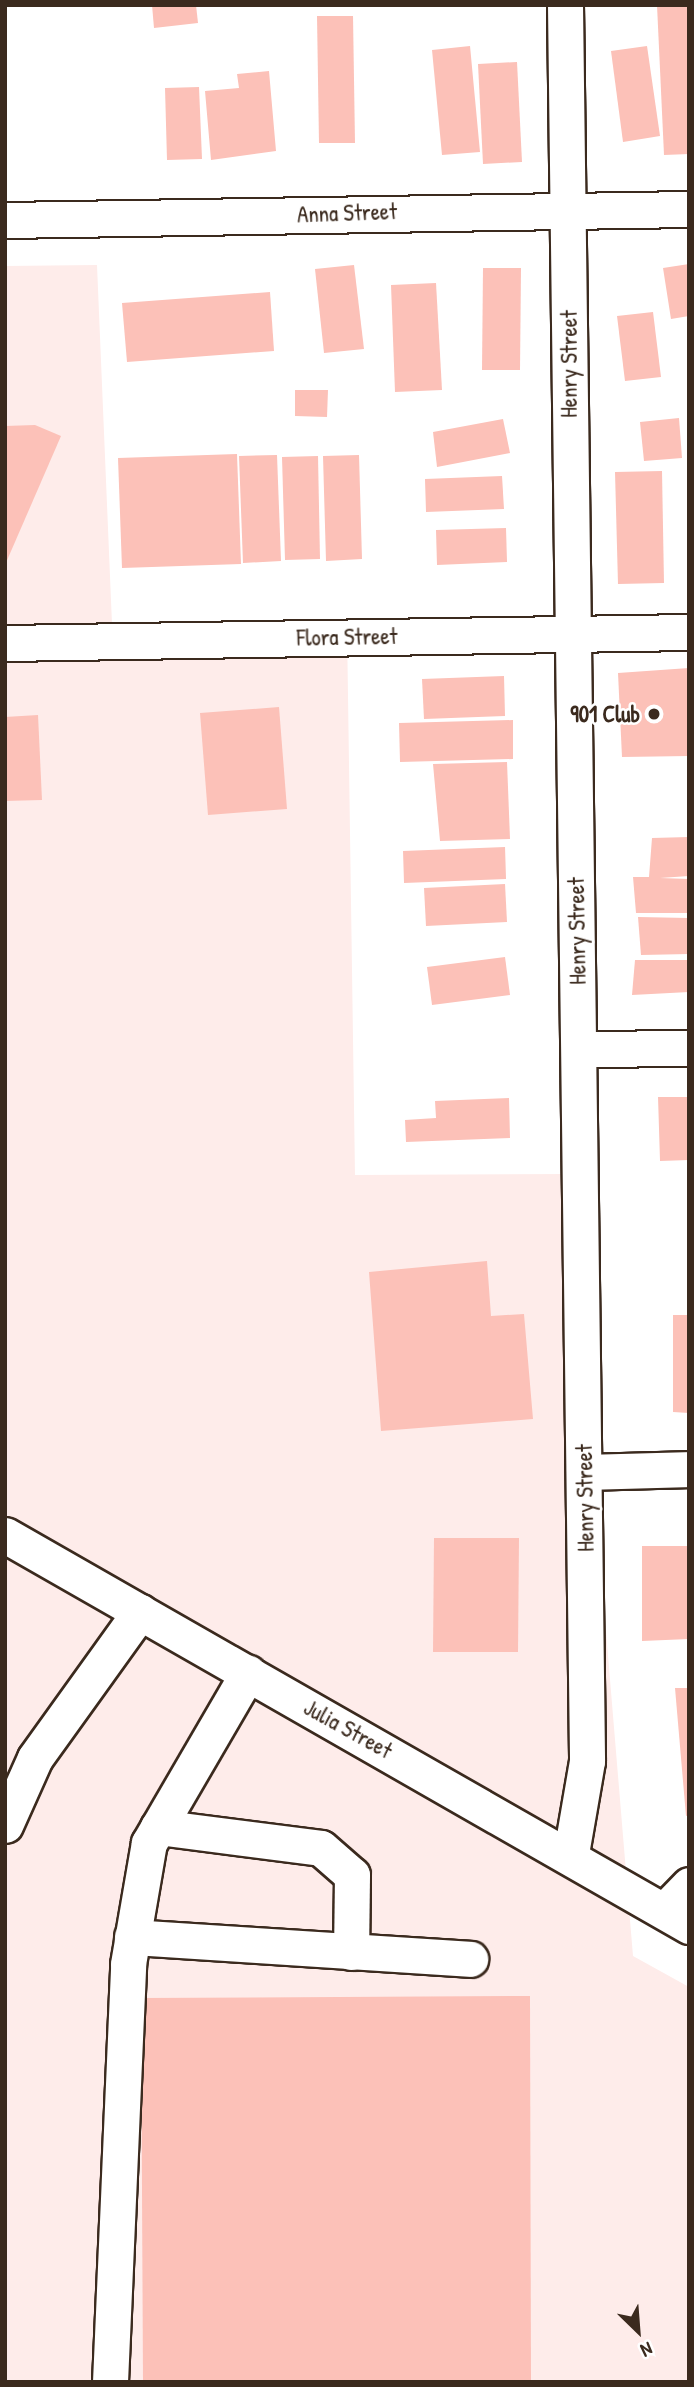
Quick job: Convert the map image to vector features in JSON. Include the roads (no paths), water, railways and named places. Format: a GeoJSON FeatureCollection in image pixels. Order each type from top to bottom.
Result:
{"type":"FeatureCollection","features":[{"type":"Feature","properties":{"kind":"street","name":"Henry Street"},"geometry":{"type":"LineString","coordinates":[[565,5],[587,1761],[571,1854]]}},
{"type":"Feature","properties":{"kind":"street","name":"Anna Street"},"geometry":{"type":"LineString","coordinates":[[5,220],[689,208]]}},
{"type":"Feature","properties":{"kind":"street","name":"Flora Street"},"geometry":{"type":"LineString","coordinates":[[5,643],[689,632]]}},
{"type":"Feature","properties":{"kind":"street"},"geometry":{"type":"LineString","coordinates":[[580,1049],[689,1048]]}},
{"type":"Feature","properties":{"kind":"street"},"geometry":{"type":"LineString","coordinates":[[584,1472],[689,1469]]}},
{"type":"Feature","properties":{"kind":"street","name":"Julia Street"},"geometry":{"type":"LineString","coordinates":[[5,1535],[571,1854],[677,1919]]}},
{"type":"Feature","properties":{"kind":"street"},"geometry":{"type":"LineString","coordinates":[[5,1825],[36,1758],[140,1612]]}},
{"type":"Feature","properties":{"kind":"street"},"geometry":{"type":"LineString","coordinates":[[110,2382],[132,1937],[149,1843],[248,1673]]}},
{"type":"Feature","properties":{"kind":"street"},"geometry":{"type":"LineString","coordinates":[[158,1827],[321,1848],[352,1875],[351,1952]]}},
{"type":"Feature","properties":{"kind":"street"},"geometry":{"type":"LineString","coordinates":[[677,1919],[689,1885]]}},
{"type":"Feature","properties":{"kind":"street"},"geometry":{"type":"LineString","coordinates":[[132,1937],[470,1959]]}},
{"type":"Feature","properties":{"kind":"place","name":"901 Club"},"geometry":{"type":"Point","coordinates":[654,714]}}]}
